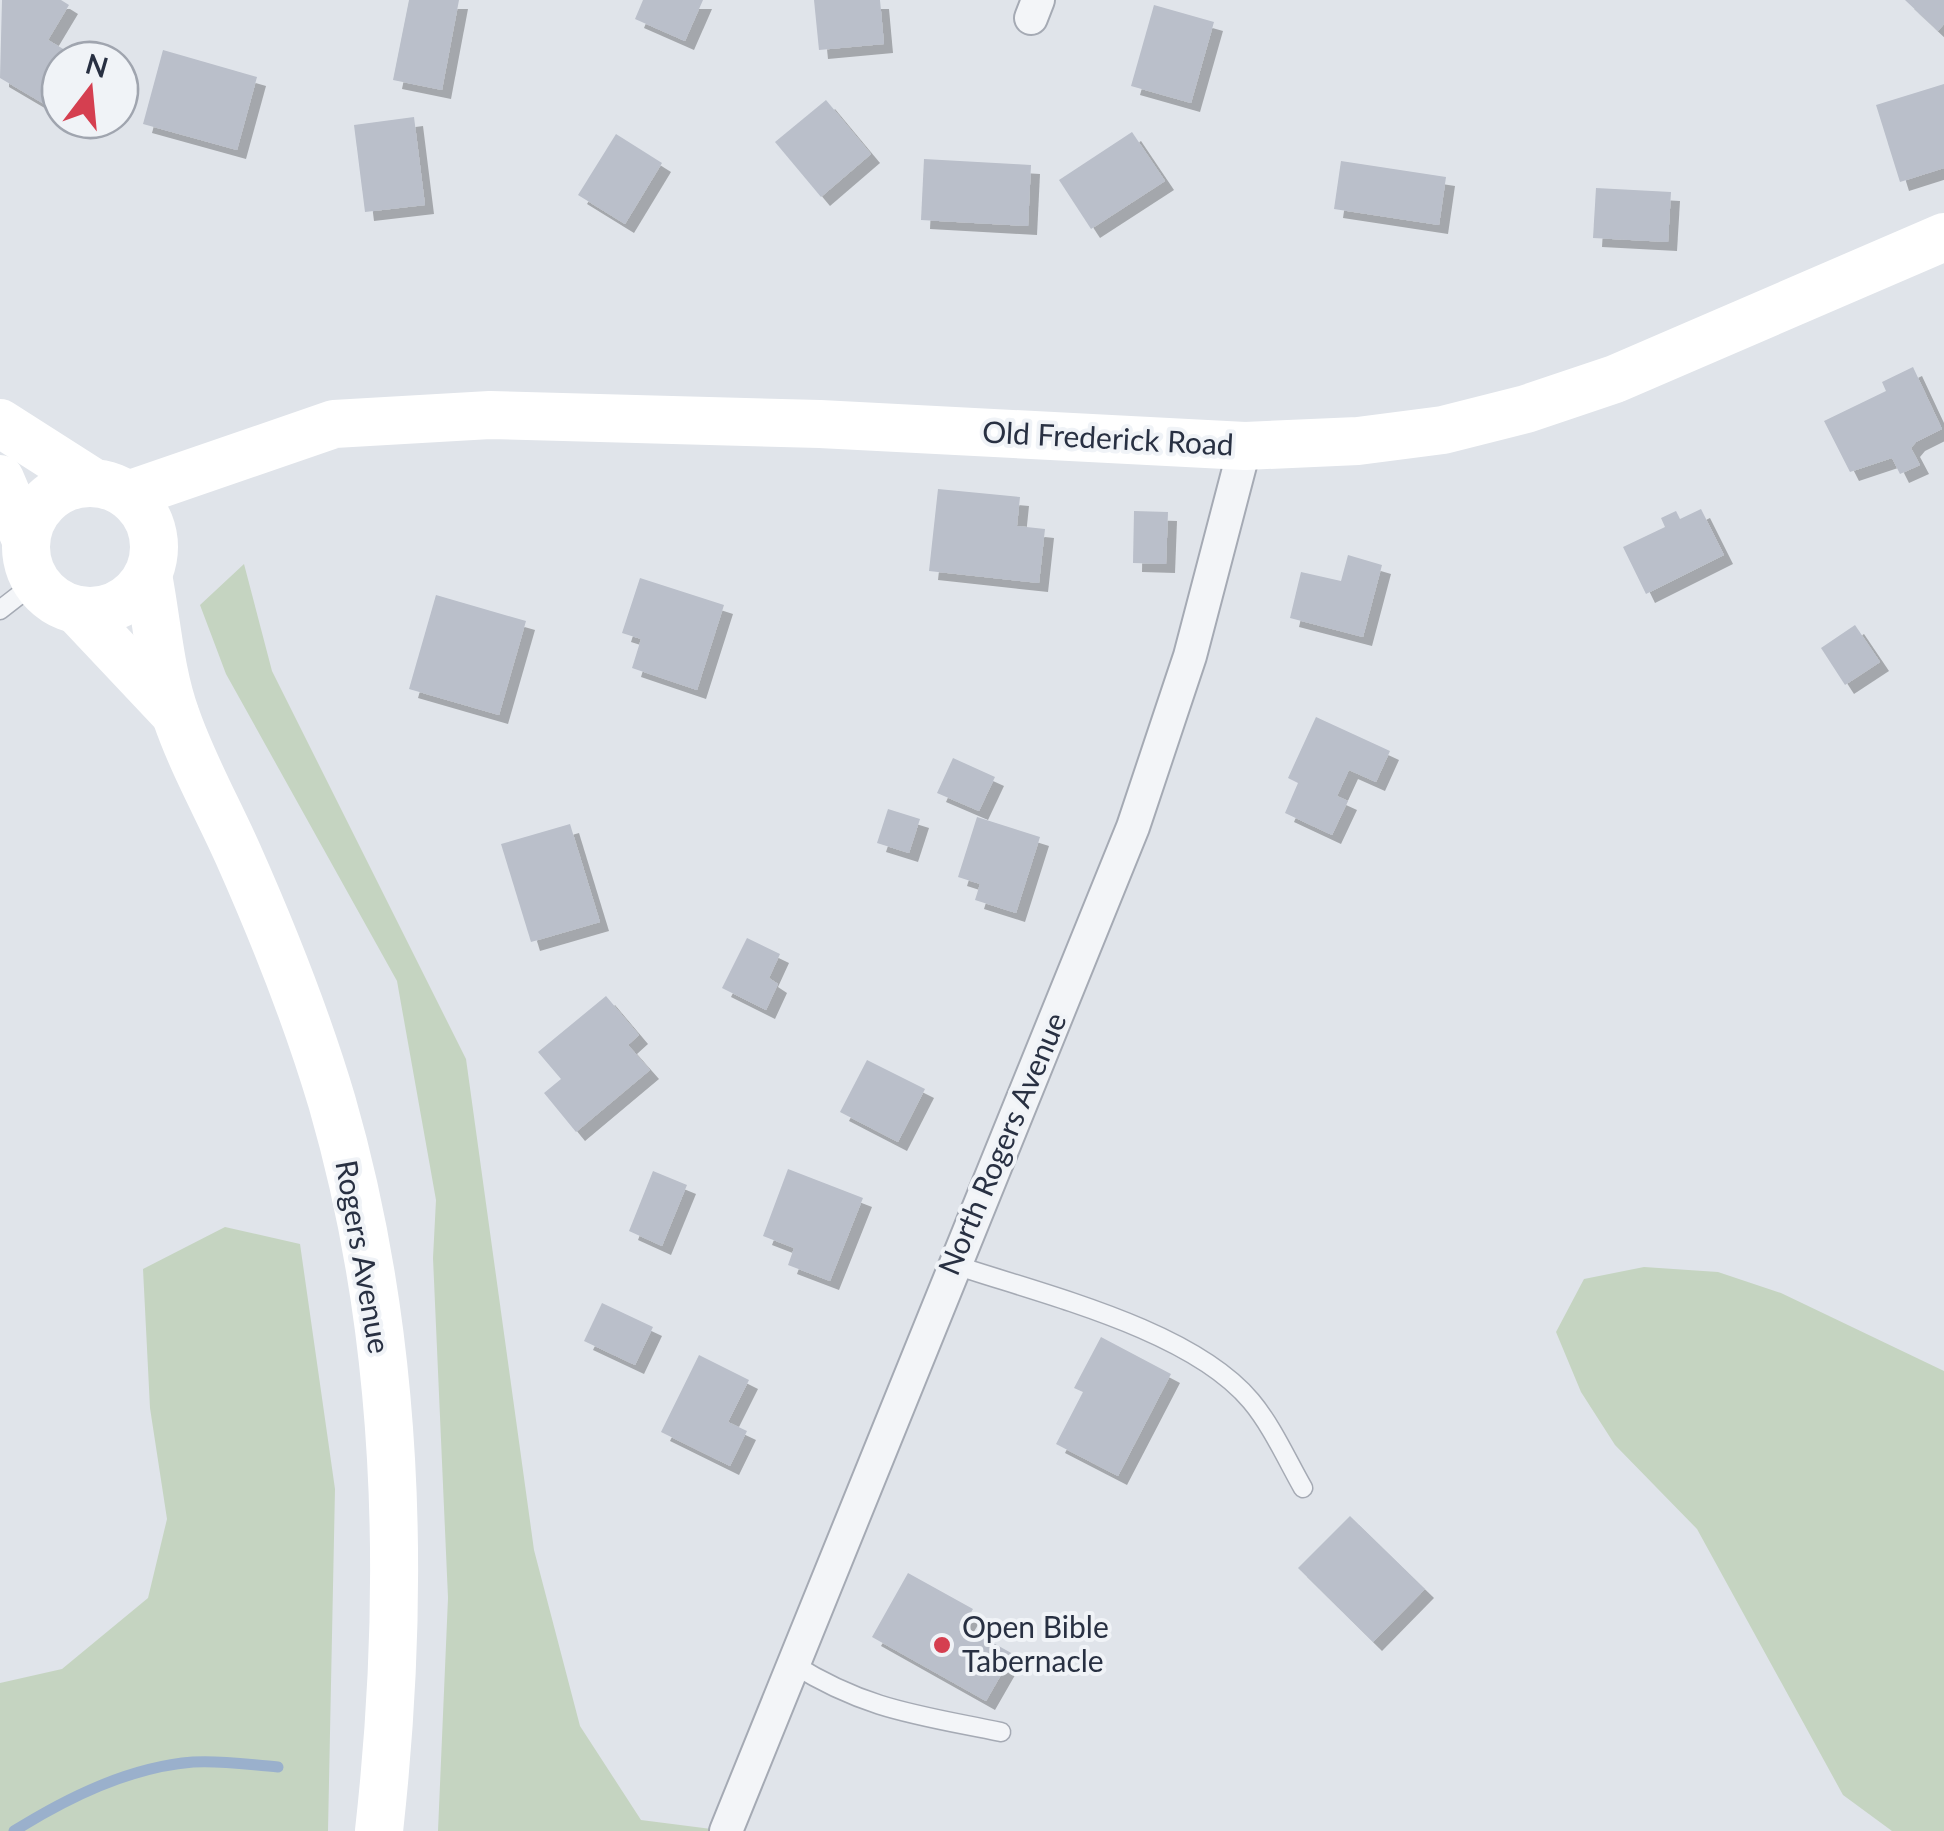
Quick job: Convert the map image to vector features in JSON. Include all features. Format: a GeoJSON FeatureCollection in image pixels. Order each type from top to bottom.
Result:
{"type":"FeatureCollection","features":[{"type":"Feature","properties":{"kind":"street","name":"Old Frederick Road"},"geometry":{"type":"LineString","coordinates":[[111,489],[334,424],[490,415],[748,420],[1245,446],[1358,441],[1443,430],[1526,409],[1615,379],[1944,237]]}},
{"type":"Feature","properties":{"kind":"street"},"geometry":{"type":"LineString","coordinates":[[0,423],[111,489],[150,524],[151,559],[126,600],[94,611],[77,610],[21,577],[0,479]]}},
{"type":"Feature","properties":{"kind":"street","name":"North Rogers Avenue"},"geometry":{"type":"LineString","coordinates":[[726,1831],[952,1264],[1133,828],[1190,656],[1245,446]]}},
{"type":"Feature","properties":{"kind":"street","name":"Old Frederick Road"},"geometry":{"type":"LineString","coordinates":[[151,559],[239,454]]}},
{"type":"Feature","properties":{"kind":"street"},"geometry":{"type":"LineString","coordinates":[[21,577],[33,516],[48,497],[70,486],[111,489]]}},
{"type":"Feature","properties":{"kind":"street","name":"Rogers Avenue"},"geometry":{"type":"LineString","coordinates":[[151,559],[175,714],[287,972],[332,1103],[360,1229],[380,1344],[392,1492],[396,1620],[379,1831]]}},
{"type":"Feature","properties":{"kind":"street","name":"Rogers Avenue"},"geometry":{"type":"LineString","coordinates":[[77,610],[175,714]]}},
{"type":"Feature","properties":{"kind":"lane"},"geometry":{"type":"LineString","coordinates":[[952,1264],[1159,1337],[1210,1364],[1252,1402],[1303,1488]]}},
{"type":"Feature","properties":{"kind":"lane"},"geometry":{"type":"LineString","coordinates":[[793,1664],[838,1692],[881,1708],[1002,1732]]}},
{"type":"Feature","properties":{"kind":"green space"},"geometry":{"type":"Polygon","coordinates":[[[244,564],[272,671],[466,1059],[534,1550],[580,1726],[641,1820],[727,1831],[438,1831],[448,1598],[433,1258],[436,1200],[397,981],[226,674],[200,605],[244,564]]]}},
{"type":"Feature","properties":{"kind":"green space"},"geometry":{"type":"Polygon","coordinates":[[[225,1227],[300,1244],[335,1489],[328,1831],[0,1831],[0,1683],[62,1669],[148,1598],[167,1519],[150,1408],[143,1269],[225,1227]]]}},
{"type":"Feature","properties":{"kind":"green space"},"geometry":{"type":"Polygon","coordinates":[[[1644,1267],[1718,1272],[1781,1293],[1944,1371],[1944,1831],[1892,1831],[1843,1795],[1697,1529],[1615,1445],[1581,1392],[1556,1332],[1584,1279],[1644,1267]]]}},
{"type":"Feature","properties":{"kind":"building"},"geometry":{"type":"Polygon","coordinates":[[[2,0],[61,0],[69,5],[48,40],[40,40],[40,102],[0,78],[2,0]]]}},
{"type":"Feature","properties":{"kind":"building"},"geometry":{"type":"Polygon","coordinates":[[[409,0],[459,0],[442,90],[393,80],[409,0]]]}},
{"type":"Feature","properties":{"kind":"building"},"geometry":{"type":"Polygon","coordinates":[[[643,0],[703,0],[685,41],[635,19],[643,0]]]}},
{"type":"Feature","properties":{"kind":"building"},"geometry":{"type":"Polygon","coordinates":[[[814,0],[880,0],[884,44],[819,50],[814,0]]]}},
{"type":"Feature","properties":{"kind":"building"},"geometry":{"type":"Polygon","coordinates":[[[1905,0],[1944,0],[1944,24],[1938,31],[1905,0]]]}},
{"type":"Feature","properties":{"kind":"building"},"geometry":{"type":"Polygon","coordinates":[[[1154,5],[1214,22],[1191,103],[1131,86],[1154,5]]]}},
{"type":"Feature","properties":{"kind":"building"},"geometry":{"type":"Polygon","coordinates":[[[163,50],[257,77],[237,150],[143,124],[163,50]]]}},
{"type":"Feature","properties":{"kind":"building"},"geometry":{"type":"Polygon","coordinates":[[[1944,84],[1944,168],[1900,182],[1876,105],[1944,84]]]}},
{"type":"Feature","properties":{"kind":"building"},"geometry":{"type":"Polygon","coordinates":[[[826,100],[871,154],[821,197],[775,142],[826,100]]]}},
{"type":"Feature","properties":{"kind":"building"},"geometry":{"type":"Polygon","coordinates":[[[414,117],[425,205],[365,212],[354,125],[414,117]]]}},
{"type":"Feature","properties":{"kind":"building"},"geometry":{"type":"Polygon","coordinates":[[[1132,132],[1165,181],[1091,229],[1059,180],[1132,132]]]}},
{"type":"Feature","properties":{"kind":"building"},"geometry":{"type":"Polygon","coordinates":[[[616,134],[662,163],[625,224],[578,195],[616,134]]]}},
{"type":"Feature","properties":{"kind":"building"},"geometry":{"type":"Polygon","coordinates":[[[924,159],[1031,165],[1028,226],[921,220],[924,159]]]}},
{"type":"Feature","properties":{"kind":"building"},"geometry":{"type":"Polygon","coordinates":[[[1341,161],[1446,177],[1439,225],[1334,209],[1341,161]]]}},
{"type":"Feature","properties":{"kind":"building"},"geometry":{"type":"Polygon","coordinates":[[[1596,188],[1671,192],[1668,242],[1593,238],[1596,188]]]}},
{"type":"Feature","properties":{"kind":"building"},"geometry":{"type":"Polygon","coordinates":[[[1913,367],[1942,429],[1911,448],[1920,465],[1900,474],[1892,458],[1850,472],[1824,421],[1886,391],[1882,382],[1913,367]]]}},
{"type":"Feature","properties":{"kind":"building"},"geometry":{"type":"Polygon","coordinates":[[[938,489],[1020,497],[1017,526],[1045,529],[1039,583],[929,571],[938,489]]]}},
{"type":"Feature","properties":{"kind":"building"},"geometry":{"type":"Polygon","coordinates":[[[1701,509],[1724,555],[1646,594],[1623,547],[1665,527],[1661,518],[1676,511],[1680,519],[1701,509]]]}},
{"type":"Feature","properties":{"kind":"building"},"geometry":{"type":"Polygon","coordinates":[[[1134,511],[1168,512],[1166,564],[1133,563],[1134,511]]]}},
{"type":"Feature","properties":{"kind":"building"},"geometry":{"type":"Polygon","coordinates":[[[1348,555],[1382,565],[1363,637],[1290,618],[1301,572],[1341,581],[1348,555]]]}},
{"type":"Feature","properties":{"kind":"building"},"geometry":{"type":"Polygon","coordinates":[[[640,578],[724,605],[697,690],[632,668],[641,639],[622,633],[640,578]]]}},
{"type":"Feature","properties":{"kind":"building"},"geometry":{"type":"Polygon","coordinates":[[[436,595],[526,621],[499,715],[409,689],[436,595]]]}},
{"type":"Feature","properties":{"kind":"building"},"geometry":{"type":"Polygon","coordinates":[[[1855,625],[1880,662],[1845,685],[1821,648],[1855,625]]]}},
{"type":"Feature","properties":{"kind":"building"},"geometry":{"type":"Polygon","coordinates":[[[1316,717],[1390,751],[1376,782],[1349,770],[1337,796],[1348,801],[1332,835],[1285,813],[1298,783],[1288,778],[1316,717]]]}},
{"type":"Feature","properties":{"kind":"building"},"geometry":{"type":"Polygon","coordinates":[[[953,758],[995,777],[979,811],[937,793],[953,758]]]}},
{"type":"Feature","properties":{"kind":"building"},"geometry":{"type":"Polygon","coordinates":[[[888,809],[920,819],[909,853],[877,843],[888,809]]]}},
{"type":"Feature","properties":{"kind":"building"},"geometry":{"type":"Polygon","coordinates":[[[977,817],[1040,837],[1016,913],[975,900],[980,884],[958,877],[977,817]]]}},
{"type":"Feature","properties":{"kind":"building"},"geometry":{"type":"Polygon","coordinates":[[[570,824],[600,922],[531,942],[501,844],[570,824]]]}},
{"type":"Feature","properties":{"kind":"building"},"geometry":{"type":"Polygon","coordinates":[[[747,938],[780,954],[769,978],[778,984],[766,1010],[722,988],[747,938]]]}},
{"type":"Feature","properties":{"kind":"building"},"geometry":{"type":"Polygon","coordinates":[[[606,996],[639,1035],[628,1045],[650,1070],[576,1132],[544,1093],[561,1079],[538,1052],[606,996]]]}},
{"type":"Feature","properties":{"kind":"building"},"geometry":{"type":"Polygon","coordinates":[[[867,1060],[925,1089],[898,1142],[840,1112],[867,1060]]]}},
{"type":"Feature","properties":{"kind":"building"},"geometry":{"type":"Polygon","coordinates":[[[788,1169],[863,1198],[830,1281],[788,1265],[794,1248],[763,1236],[788,1169]]]}},
{"type":"Feature","properties":{"kind":"building"},"geometry":{"type":"Polygon","coordinates":[[[653,1171],[687,1185],[662,1246],[629,1231],[653,1171]]]}},
{"type":"Feature","properties":{"kind":"building"},"geometry":{"type":"Polygon","coordinates":[[[602,1303],[653,1327],[635,1365],[584,1341],[602,1303]]]}},
{"type":"Feature","properties":{"kind":"building"},"geometry":{"type":"Polygon","coordinates":[[[1101,1337],[1171,1374],[1118,1476],[1056,1444],[1083,1392],[1074,1388],[1101,1337]]]}},
{"type":"Feature","properties":{"kind":"building"},"geometry":{"type":"Polygon","coordinates":[[[699,1355],[749,1380],[728,1422],[747,1431],[730,1466],[661,1432],[699,1355]]]}},
{"type":"Feature","properties":{"kind":"building"},"geometry":{"type":"Polygon","coordinates":[[[1350,1516],[1425,1589],[1373,1642],[1298,1568],[1350,1516]]]}},
{"type":"Feature","properties":{"kind":"building","name":"Open Bible Tabernacle"},"geometry":{"type":"Polygon","coordinates":[[[908,1573],[973,1609],[963,1626],[1013,1654],[986,1701],[872,1637],[908,1573]]]}},
{"type":"Feature","properties":{"kind":"waterway"},"geometry":{"type":"LineString","coordinates":[[14,1831],[77,1796],[145,1770],[204,1762],[278,1767]]}},
{"type":"Feature","properties":{"kind":"place","name":"Open Bible Tabernacle"},"geometry":{"type":"Point","coordinates":[942,1645]}}]}
